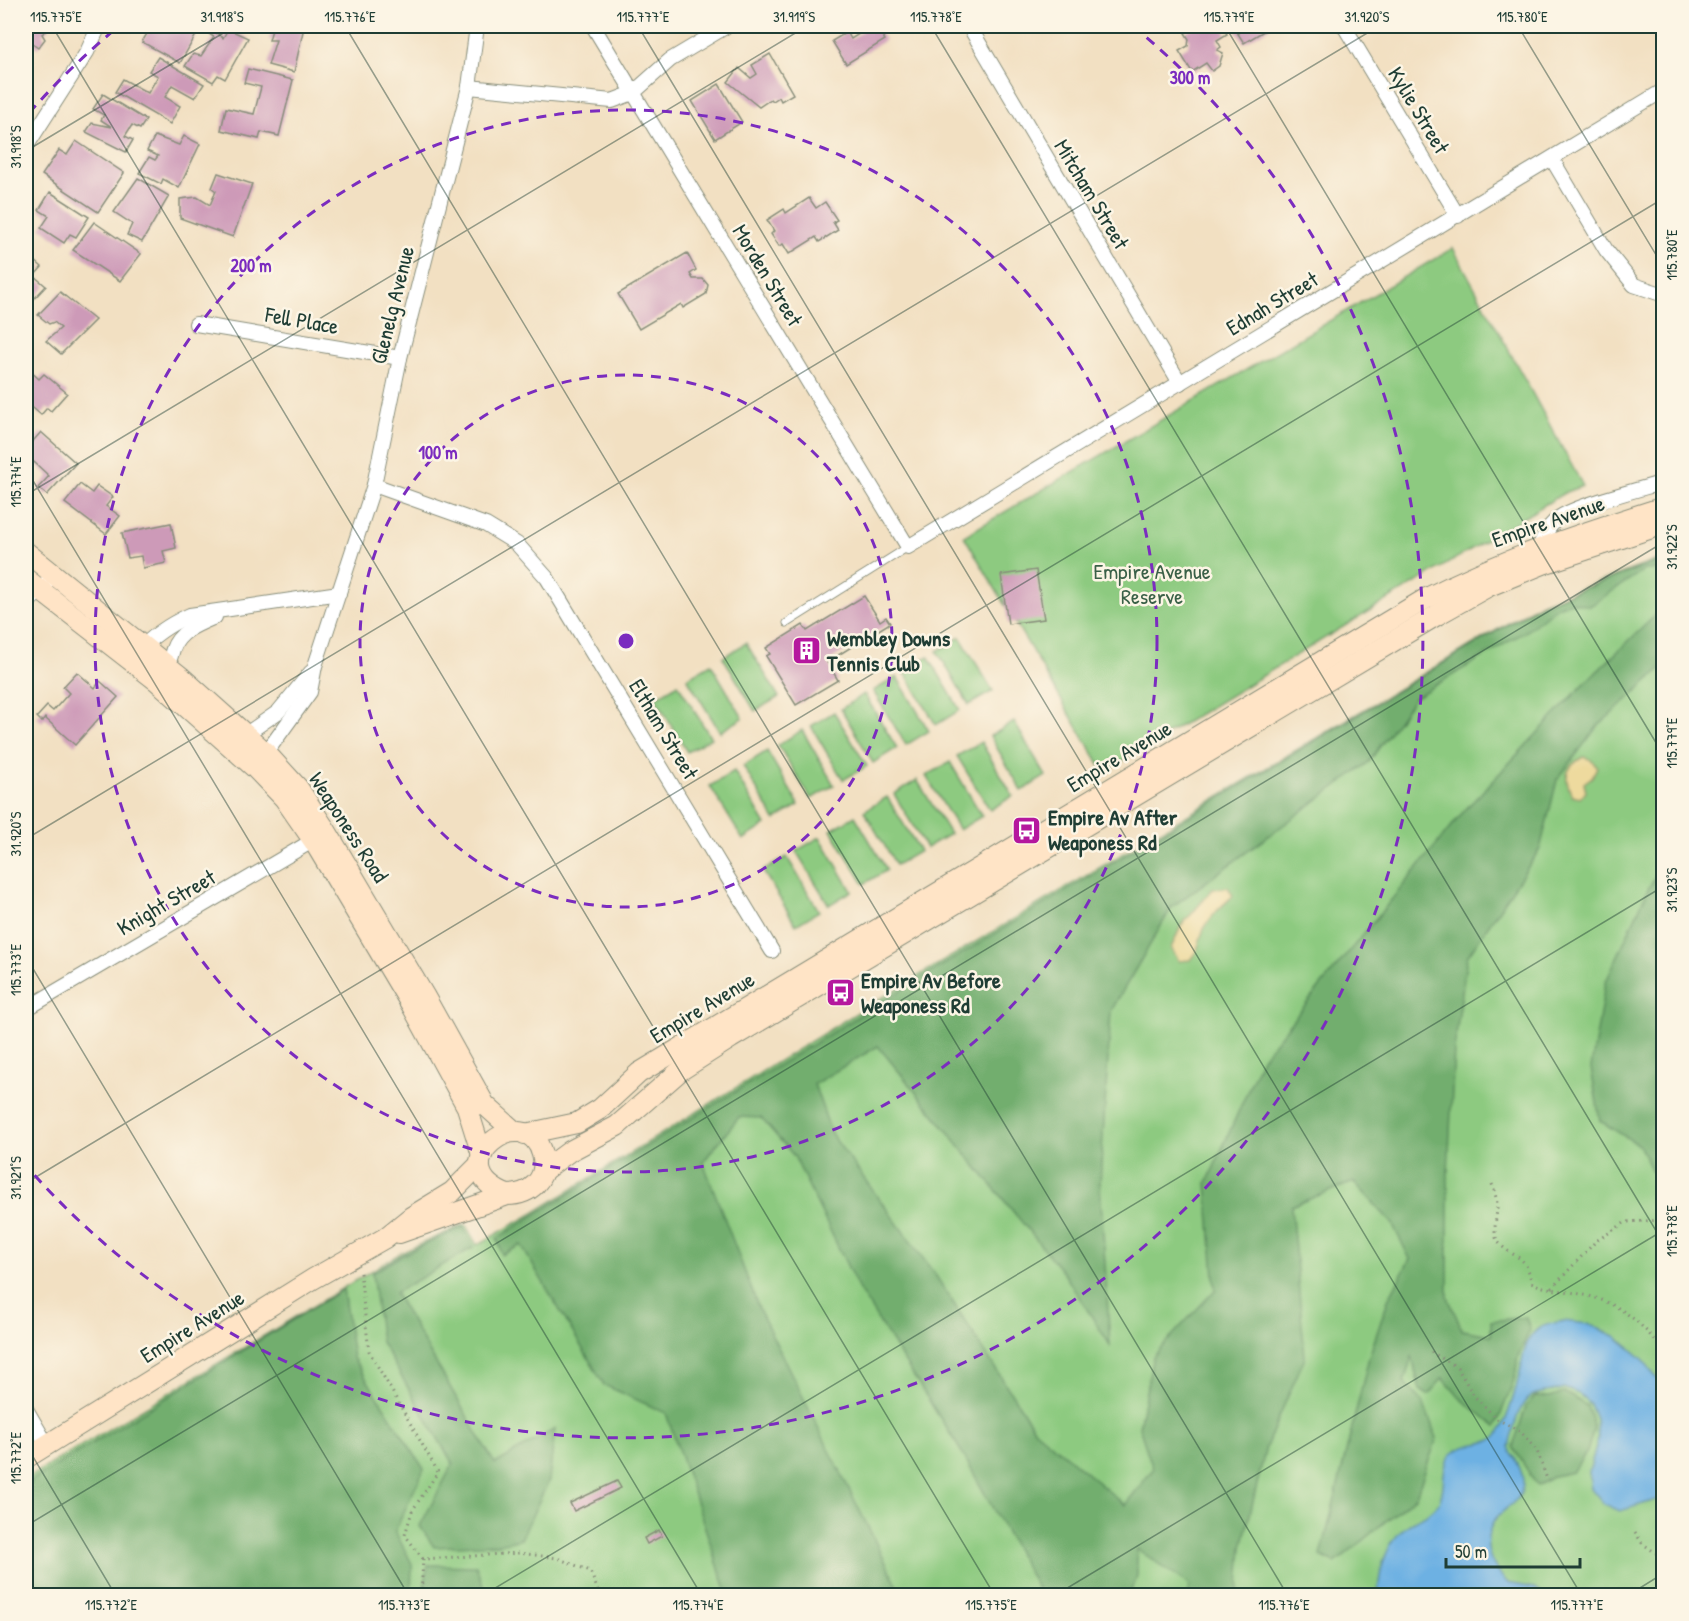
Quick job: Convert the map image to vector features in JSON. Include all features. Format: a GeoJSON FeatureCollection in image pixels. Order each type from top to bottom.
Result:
{"type":"FeatureCollection","features":[{"type":"Feature","properties":{"kind":"main road","name":"Empire Avenue"},"geometry":{"type":"LineString","coordinates":[[385,1238],[411,1216],[452,1192],[481,1159],[494,1137],[578,1123],[600,1109],[639,1073],[1417,604],[1483,570],[1539,548],[1664,507]]}},
{"type":"Feature","properties":{"kind":"main road","name":"Empire Avenue"},"geometry":{"type":"LineString","coordinates":[[26,1458],[385,1238],[507,1195],[525,1193],[533,1187],[543,1171],[570,1151],[617,1126],[681,1070],[731,1038],[1437,615],[1490,586],[1532,568],[1664,524]]}},
{"type":"Feature","properties":{"kind":"main road","name":"Weaponess Road"},"geometry":{"type":"LineString","coordinates":[[26,552],[137,654],[162,673],[261,760],[298,788],[320,836],[467,1107],[481,1159]]}},
{"type":"Feature","properties":{"kind":"main road","name":"Weaponess Road"},"geometry":{"type":"LineString","coordinates":[[30,591],[137,654]]}},
{"type":"Feature","properties":{"kind":"main road","name":"Weaponess Road"},"geometry":{"type":"LineString","coordinates":[[320,836],[425,997],[485,1106],[520,1133]]}},
{"type":"Feature","properties":{"kind":"main road"},"geometry":{"type":"LineString","coordinates":[[520,1133],[541,1150],[543,1171]]}},
{"type":"Feature","properties":{"kind":"main road"},"geometry":{"type":"LineString","coordinates":[[481,1159],[484,1178],[493,1189],[507,1195]]}},
{"type":"Feature","properties":{"kind":"street"},"geometry":{"type":"LineString","coordinates":[[26,147],[87,52],[99,26]]}},
{"type":"Feature","properties":{"kind":"street","name":"Glenelg Avenue"},"geometry":{"type":"LineString","coordinates":[[261,760],[310,692],[315,666],[374,485],[400,358],[469,87],[477,26]]}},
{"type":"Feature","properties":{"kind":"street","name":"Morden Street"},"geometry":{"type":"LineString","coordinates":[[593,26],[908,547]]}},
{"type":"Feature","properties":{"kind":"street"},"geometry":{"type":"LineString","coordinates":[[469,87],[612,101],[633,93],[670,60],[727,26]]}},
{"type":"Feature","properties":{"kind":"street","name":"Mitcham Street"},"geometry":{"type":"LineString","coordinates":[[969,26],[1180,383]]}},
{"type":"Feature","properties":{"kind":"street","name":"Kylie Street"},"geometry":{"type":"LineString","coordinates":[[1344,26],[1458,216]]}},
{"type":"Feature","properties":{"kind":"street","name":"Ednah Street"},"geometry":{"type":"LineString","coordinates":[[908,547],[1662,93]]}},
{"type":"Feature","properties":{"kind":"street"},"geometry":{"type":"LineString","coordinates":[[1552,159],[1606,250],[1634,285],[1664,295]]}},
{"type":"Feature","properties":{"kind":"street","name":"Fell Place"},"geometry":{"type":"LineString","coordinates":[[196,324],[400,358]]}},
{"type":"Feature","properties":{"kind":"street"},"geometry":{"type":"LineString","coordinates":[[1539,548],[1547,529],[1558,518],[1574,509],[1664,482]]}},
{"type":"Feature","properties":{"kind":"street","name":"Eltham Street"},"geometry":{"type":"LineString","coordinates":[[374,485],[486,525],[517,544],[547,578],[772,951]]}},
{"type":"Feature","properties":{"kind":"street"},"geometry":{"type":"LineString","coordinates":[[30,591],[52,575]]}},
{"type":"Feature","properties":{"kind":"street"},"geometry":{"type":"LineString","coordinates":[[137,654],[175,621],[190,615],[225,612],[339,593]]}},
{"type":"Feature","properties":{"kind":"street"},"geometry":{"type":"LineString","coordinates":[[162,673],[182,634],[225,612]]}},
{"type":"Feature","properties":{"kind":"street","name":"Glenelg Avenue"},"geometry":{"type":"LineString","coordinates":[[242,743],[278,712],[301,688],[315,666]]}},
{"type":"Feature","properties":{"kind":"street","name":"Knight Street"},"geometry":{"type":"LineString","coordinates":[[26,1009],[320,836]]}},
{"type":"Feature","properties":{"kind":"street"},"geometry":{"type":"LineString","coordinates":[[26,1409],[47,1445]]}},
{"type":"Feature","properties":{"kind":"lane"},"geometry":{"type":"LineString","coordinates":[[787,623],[908,547]]}},
{"type":"Feature","properties":{"kind":"path"},"geometry":{"type":"LineString","coordinates":[[1492,1184],[1497,1203],[1495,1237],[1502,1246],[1515,1253],[1529,1267],[1531,1282],[1540,1287],[1584,1295],[1614,1306],[1638,1319],[1664,1351]]}},
{"type":"Feature","properties":{"kind":"path"},"geometry":{"type":"LineString","coordinates":[[1552,1288],[1596,1241],[1626,1222],[1664,1220]]}},
{"type":"Feature","properties":{"kind":"path"},"geometry":{"type":"LineString","coordinates":[[358,1253],[369,1351],[438,1472],[412,1511],[405,1535],[423,1559],[421,1596]]}},
{"type":"Feature","properties":{"kind":"path"},"geometry":{"type":"LineString","coordinates":[[1431,1352],[1457,1367],[1474,1396],[1497,1419],[1521,1432],[1537,1451],[1548,1479]]}},
{"type":"Feature","properties":{"kind":"path"},"geometry":{"type":"LineString","coordinates":[[1635,1532],[1642,1543],[1664,1559]]}},
{"type":"Feature","properties":{"kind":"path"},"geometry":{"type":"LineString","coordinates":[[423,1559],[519,1554],[557,1558],[590,1571],[600,1596]]}},
{"type":"Feature","properties":{"kind":"green space","name":"Empire Avenue Reserve"},"geometry":{"type":"Polygon","coordinates":[[[1453,248],[1583,486],[1564,493],[1104,772],[964,536],[1453,248]]]}},
{"type":"Feature","properties":{"kind":"green space"},"geometry":{"type":"Polygon","coordinates":[[[1663,558],[1663,1595],[26,1596],[26,1479],[401,1253],[465,1224],[477,1245],[532,1214],[855,1014],[1542,603],[1663,558]]]}},
{"type":"Feature","properties":{"kind":"green space"},"geometry":{"type":"Polygon","coordinates":[[[1663,560],[1663,569],[1644,570],[1590,606],[1571,602],[1557,607],[1528,630],[1414,698],[1369,762],[1172,907],[1111,1011],[1100,1183],[1110,1345],[1065,1275],[878,1046],[814,1084],[832,1135],[936,1276],[1035,1430],[1125,1505],[1153,1469],[1139,1427],[1153,1356],[1215,1290],[1207,1183],[1262,1058],[1464,811],[1584,684],[1663,608],[1663,667],[1597,727],[1557,780],[1540,849],[1467,957],[1454,1049],[1448,1172],[1448,1297],[1462,1330],[1491,1335],[1491,1321],[1526,1317],[1530,1330],[1518,1356],[1515,1377],[1496,1427],[1460,1398],[1443,1378],[1428,1395],[1420,1390],[1412,1357],[1404,1382],[1423,1402],[1437,1438],[1416,1496],[1335,1563],[1321,1556],[1369,1357],[1388,1300],[1410,1259],[1392,1223],[1354,1182],[1291,1206],[1305,1357],[1266,1447],[1242,1547],[1238,1595],[1188,1595],[1189,1585],[1137,1549],[1137,1576],[1129,1595],[1041,1595],[961,1451],[859,1290],[794,1156],[761,1118],[739,1117],[703,1162],[759,1309],[902,1595],[728,1595],[666,1413],[604,1385],[521,1245],[502,1255],[497,1238],[857,1017],[1543,603],[1663,560]]]}},
{"type":"Feature","properties":{"kind":"green space"},"geometry":{"type":"Polygon","coordinates":[[[960,637],[993,691],[969,705],[937,651],[960,637]]]}},
{"type":"Feature","properties":{"kind":"green space"},"geometry":{"type":"Polygon","coordinates":[[[746,643],[779,697],[755,711],[723,657],[746,643]]]}},
{"type":"Feature","properties":{"kind":"green space"},"geometry":{"type":"Polygon","coordinates":[[[928,656],[960,710],[936,725],[904,671],[928,656]]]}},
{"type":"Feature","properties":{"kind":"green space"},"geometry":{"type":"Polygon","coordinates":[[[711,664],[743,718],[720,732],[687,678],[711,664]]]}},
{"type":"Feature","properties":{"kind":"green space"},"geometry":{"type":"Polygon","coordinates":[[[897,677],[929,731],[906,745],[873,691],[897,677]]]}},
{"type":"Feature","properties":{"kind":"green space"},"geometry":{"type":"Polygon","coordinates":[[[678,684],[711,738],[687,752],[655,698],[678,684]]]}},
{"type":"Feature","properties":{"kind":"green space"},"geometry":{"type":"Polygon","coordinates":[[[864,694],[897,748],[873,763],[841,709],[864,694]]]}},
{"type":"Feature","properties":{"kind":"green space"},"geometry":{"type":"Polygon","coordinates":[[[834,712],[867,766],[843,780],[811,726],[834,712]]]}},
{"type":"Feature","properties":{"kind":"green space"},"geometry":{"type":"Polygon","coordinates":[[[1014,722],[1046,776],[1022,791],[990,736],[1014,722]]]}},
{"type":"Feature","properties":{"kind":"green space"},"geometry":{"type":"Polygon","coordinates":[[[802,730],[834,785],[811,799],[778,745],[802,730]]]}},
{"type":"Feature","properties":{"kind":"green space"},"geometry":{"type":"Polygon","coordinates":[[[981,742],[1013,796],[990,810],[957,756],[981,742]]]}},
{"type":"Feature","properties":{"kind":"green space"},"geometry":{"type":"Polygon","coordinates":[[[767,751],[799,805],[775,820],[743,766],[767,751]]]}},
{"type":"Feature","properties":{"kind":"green space"},"geometry":{"type":"Polygon","coordinates":[[[950,762],[982,816],[959,830],[926,776],[950,762]]]}},
{"type":"Feature","properties":{"kind":"green space"},"geometry":{"type":"Polygon","coordinates":[[[734,771],[766,825],[743,840],[710,786],[734,771]]]}},
{"type":"Feature","properties":{"kind":"green space"},"geometry":{"type":"Polygon","coordinates":[[[917,780],[950,834],[926,848],[894,794],[917,780]]]}},
{"type":"Feature","properties":{"kind":"green space"},"geometry":{"type":"Polygon","coordinates":[[[887,797],[920,851],[896,865],[864,811],[887,797]]]}},
{"type":"Feature","properties":{"kind":"green space"},"geometry":{"type":"Polygon","coordinates":[[[855,816],[887,870],[864,884],[831,830],[855,816]]]}},
{"type":"Feature","properties":{"kind":"green space"},"geometry":{"type":"Polygon","coordinates":[[[820,837],[852,891],[829,905],[796,851],[820,837]]]}},
{"type":"Feature","properties":{"kind":"green space"},"geometry":{"type":"Polygon","coordinates":[[[787,857],[819,911],[796,925],[763,871],[787,857]]]}},
{"type":"Feature","properties":{"kind":"green space"},"geometry":{"type":"Polygon","coordinates":[[[1663,862],[1663,1193],[1639,1145],[1600,1121],[1591,1068],[1605,984],[1649,887],[1663,862]]]}},
{"type":"Feature","properties":{"kind":"green space"},"geometry":{"type":"Polygon","coordinates":[[[463,1227],[474,1247],[395,1293],[495,1464],[555,1429],[549,1480],[521,1539],[499,1544],[434,1547],[420,1526],[453,1464],[381,1342],[372,1273],[402,1255],[463,1227]]]}},
{"type":"Feature","properties":{"kind":"green space"},"geometry":{"type":"Polygon","coordinates":[[[343,1289],[353,1358],[424,1469],[395,1531],[412,1564],[411,1595],[26,1595],[26,1484],[343,1289]]]}},
{"type":"Feature","properties":{"kind":"green space"},"geometry":{"type":"Polygon","coordinates":[[[1564,1392],[1587,1406],[1594,1428],[1587,1452],[1572,1472],[1554,1476],[1537,1486],[1513,1447],[1526,1406],[1535,1396],[1550,1397],[1564,1392]]]}},
{"type":"Feature","properties":{"kind":"green space"},"geometry":{"type":"Polygon","coordinates":[[[428,1565],[476,1566],[487,1595],[423,1595],[428,1565]]]}},
{"type":"Feature","properties":{"kind":"sand"},"geometry":{"type":"Polygon","coordinates":[[[1583,757],[1590,759],[1597,767],[1592,777],[1584,783],[1586,792],[1580,798],[1572,796],[1567,783],[1567,773],[1572,765],[1583,757]]]}},
{"type":"Feature","properties":{"kind":"sand"},"geometry":{"type":"Polygon","coordinates":[[[1228,887],[1233,896],[1207,924],[1191,960],[1179,961],[1171,948],[1181,926],[1213,889],[1228,887]]]}},
{"type":"Feature","properties":{"kind":"water"},"geometry":{"type":"Polygon","coordinates":[[[1563,1321],[1588,1324],[1615,1336],[1643,1359],[1662,1386],[1663,1498],[1620,1511],[1604,1504],[1591,1488],[1589,1472],[1598,1439],[1596,1419],[1590,1404],[1579,1394],[1564,1388],[1536,1394],[1525,1402],[1521,1409],[1509,1447],[1522,1472],[1522,1488],[1517,1499],[1494,1521],[1488,1538],[1488,1547],[1492,1562],[1508,1583],[1534,1588],[1544,1595],[1378,1595],[1382,1567],[1389,1548],[1400,1532],[1429,1513],[1439,1502],[1448,1459],[1458,1450],[1496,1437],[1506,1420],[1524,1351],[1530,1338],[1541,1327],[1563,1321]]]}},
{"type":"Feature","properties":{"kind":"building"},"geometry":{"type":"Polygon","coordinates":[[[26,26],[52,26],[42,34],[45,39],[38,48],[28,41],[26,45],[26,26]]]}},
{"type":"Feature","properties":{"kind":"building"},"geometry":{"type":"Polygon","coordinates":[[[148,26],[169,26],[167,29],[178,33],[181,27],[196,35],[180,63],[142,42],[151,27],[148,26]]]}},
{"type":"Feature","properties":{"kind":"building"},"geometry":{"type":"Polygon","coordinates":[[[273,26],[304,27],[294,72],[268,65],[276,40],[269,40],[273,26]]]}},
{"type":"Feature","properties":{"kind":"building"},"geometry":{"type":"Polygon","coordinates":[[[858,26],[876,26],[885,40],[846,64],[832,41],[847,32],[851,39],[862,32],[858,26]]]}},
{"type":"Feature","properties":{"kind":"building"},"geometry":{"type":"Polygon","coordinates":[[[1197,26],[1222,26],[1227,34],[1217,40],[1221,47],[1217,50],[1223,53],[1219,66],[1212,71],[1206,63],[1192,72],[1179,51],[1188,46],[1189,39],[1185,33],[1197,26]]]}},
{"type":"Feature","properties":{"kind":"building"},"geometry":{"type":"Polygon","coordinates":[[[1233,26],[1272,26],[1244,43],[1233,26]]]}},
{"type":"Feature","properties":{"kind":"building"},"geometry":{"type":"Polygon","coordinates":[[[210,29],[223,38],[228,29],[248,38],[225,79],[218,75],[213,82],[185,66],[193,54],[201,56],[214,37],[209,34],[210,29]]]}},
{"type":"Feature","properties":{"kind":"building"},"geometry":{"type":"Polygon","coordinates":[[[770,54],[793,94],[781,101],[779,97],[773,101],[771,99],[759,107],[728,82],[739,68],[751,78],[757,74],[752,65],[770,54]]]}},
{"type":"Feature","properties":{"kind":"building"},"geometry":{"type":"Polygon","coordinates":[[[158,57],[204,84],[195,98],[172,85],[165,97],[180,106],[170,124],[115,92],[123,79],[148,93],[158,76],[149,71],[158,57]]]}},
{"type":"Feature","properties":{"kind":"building"},"geometry":{"type":"Polygon","coordinates":[[[248,69],[293,80],[279,136],[261,132],[259,139],[221,130],[226,108],[254,114],[261,87],[244,83],[248,69]]]}},
{"type":"Feature","properties":{"kind":"building"},"geometry":{"type":"Polygon","coordinates":[[[719,84],[742,122],[715,139],[692,101],[719,84]]]}},
{"type":"Feature","properties":{"kind":"building"},"geometry":{"type":"Polygon","coordinates":[[[103,94],[146,120],[140,129],[132,125],[125,136],[133,140],[126,152],[86,132],[92,123],[112,127],[101,120],[104,115],[93,109],[103,94]]]}},
{"type":"Feature","properties":{"kind":"building"},"geometry":{"type":"Polygon","coordinates":[[[155,136],[179,145],[184,136],[200,144],[179,188],[163,179],[161,184],[139,173],[149,157],[155,160],[158,156],[147,151],[155,136]]]}},
{"type":"Feature","properties":{"kind":"building"},"geometry":{"type":"Polygon","coordinates":[[[76,141],[124,173],[98,212],[42,175],[59,150],[67,155],[76,141]]]}},
{"type":"Feature","properties":{"kind":"building"},"geometry":{"type":"Polygon","coordinates":[[[218,173],[252,184],[233,237],[180,218],[180,199],[197,197],[210,205],[216,191],[212,188],[218,173]]]}},
{"type":"Feature","properties":{"kind":"building"},"geometry":{"type":"Polygon","coordinates":[[[138,178],[169,196],[142,242],[127,235],[132,224],[114,212],[138,178]]]}},
{"type":"Feature","properties":{"kind":"building"},"geometry":{"type":"Polygon","coordinates":[[[50,192],[89,217],[76,237],[70,234],[64,243],[41,228],[49,216],[39,210],[50,192]]]}},
{"type":"Feature","properties":{"kind":"building"},"geometry":{"type":"Polygon","coordinates":[[[809,198],[816,208],[825,202],[837,220],[833,222],[838,230],[819,242],[816,237],[789,254],[783,244],[779,246],[771,234],[774,231],[767,220],[784,209],[786,213],[809,198]]]}},
{"type":"Feature","properties":{"kind":"building"},"geometry":{"type":"Polygon","coordinates":[[[94,222],[141,254],[120,281],[73,250],[94,222]]]}},
{"type":"Feature","properties":{"kind":"building"},"geometry":{"type":"Polygon","coordinates":[[[26,253],[42,267],[34,276],[46,286],[30,303],[26,299],[26,253]]]}},
{"type":"Feature","properties":{"kind":"building"},"geometry":{"type":"Polygon","coordinates":[[[687,253],[696,270],[690,274],[693,279],[703,279],[708,285],[706,294],[683,308],[681,304],[639,329],[618,294],[687,253]]]}},
{"type":"Feature","properties":{"kind":"building"},"geometry":{"type":"Polygon","coordinates":[[[60,292],[95,320],[61,354],[46,341],[61,328],[54,322],[49,324],[38,315],[60,292]]]}},
{"type":"Feature","properties":{"kind":"building"},"geometry":{"type":"Polygon","coordinates":[[[27,368],[39,379],[44,374],[67,393],[51,411],[47,408],[41,415],[26,402],[27,368]]]}},
{"type":"Feature","properties":{"kind":"building"},"geometry":{"type":"Polygon","coordinates":[[[41,432],[76,463],[47,495],[38,488],[49,476],[34,462],[26,471],[26,449],[41,432]]]}},
{"type":"Feature","properties":{"kind":"building"},"geometry":{"type":"Polygon","coordinates":[[[80,484],[92,493],[97,486],[113,497],[106,506],[120,516],[106,534],[65,503],[80,484]]]}},
{"type":"Feature","properties":{"kind":"building"},"geometry":{"type":"Polygon","coordinates":[[[171,523],[176,548],[163,551],[166,563],[143,568],[141,556],[128,558],[122,533],[171,523]]]}},
{"type":"Feature","properties":{"kind":"building"},"geometry":{"type":"Polygon","coordinates":[[[1036,570],[1044,619],[1008,624],[1001,575],[1036,570]]]}},
{"type":"Feature","properties":{"kind":"building","name":"Wembley Downs Tennis Club"},"geometry":{"type":"Polygon","coordinates":[[[864,596],[880,621],[886,617],[890,623],[827,662],[838,680],[796,705],[766,656],[770,654],[766,648],[803,625],[807,631],[864,596]]]}},
{"type":"Feature","properties":{"kind":"building"},"geometry":{"type":"Polygon","coordinates":[[[77,672],[95,688],[100,681],[118,697],[75,745],[45,718],[42,722],[37,717],[47,706],[53,711],[69,693],[63,687],[77,672]]]}},
{"type":"Feature","properties":{"kind":"building"},"geometry":{"type":"Polygon","coordinates":[[[617,1481],[621,1488],[574,1511],[570,1503],[617,1481]]]}},
{"type":"Feature","properties":{"kind":"building"},"geometry":{"type":"Polygon","coordinates":[[[659,1530],[662,1536],[647,1544],[644,1538],[659,1530]]]}},
{"type":"Feature","properties":{"kind":"place","name":"Wembley Downs Tennis Club"},"geometry":{"type":"Point","coordinates":[806,651]}},
{"type":"Feature","properties":{"kind":"place","name":"Empire Av After Weaponess Rd"},"geometry":{"type":"Point","coordinates":[1027,830]}},
{"type":"Feature","properties":{"kind":"place","name":"Empire Av Before Weaponess Rd"},"geometry":{"type":"Point","coordinates":[840,993]}}]}
